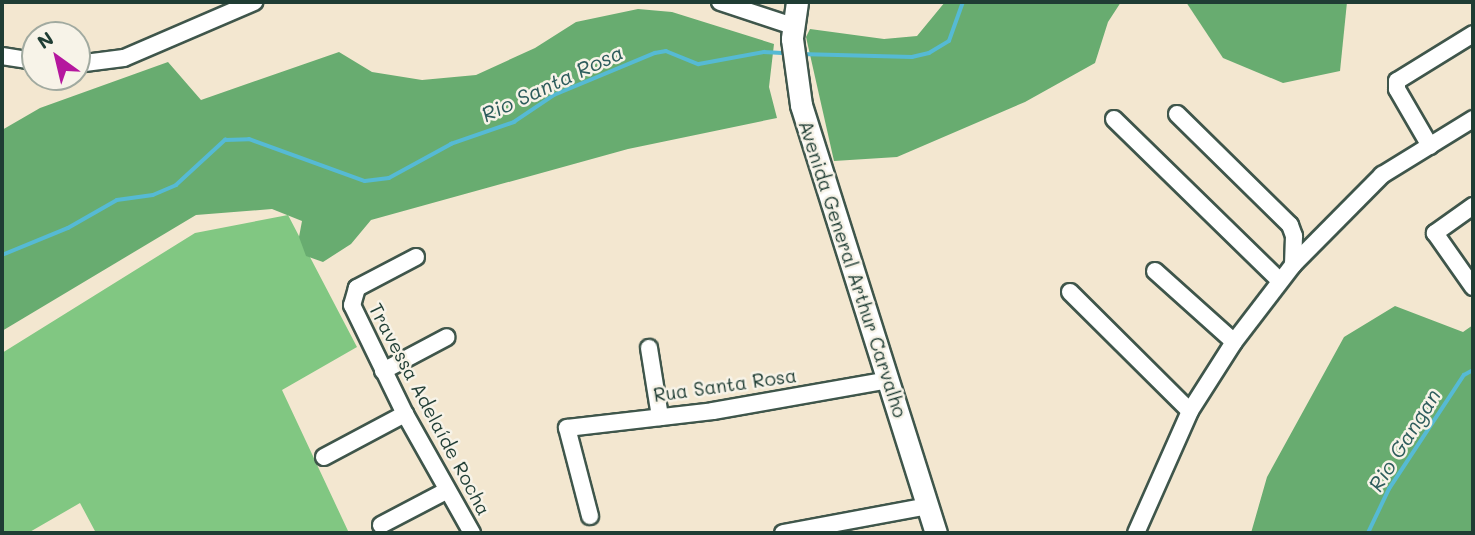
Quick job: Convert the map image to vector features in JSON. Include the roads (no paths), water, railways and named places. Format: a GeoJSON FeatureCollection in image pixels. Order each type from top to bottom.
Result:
{"type":"FeatureCollection","features":[{"type":"Feature","properties":{"kind":"main road","name":"Avenida General Arthur Carvalho"},"geometry":{"type":"LineString","coordinates":[[797,2],[792,32],[793,71],[936,533]]}},
{"type":"Feature","properties":{"kind":"street"},"geometry":{"type":"LineString","coordinates":[[91,62],[124,58],[254,2]]}},
{"type":"Feature","properties":{"kind":"street"},"geometry":{"type":"LineString","coordinates":[[720,2],[792,32]]}},
{"type":"Feature","properties":{"kind":"street"},"geometry":{"type":"LineString","coordinates":[[1430,146],[1397,89],[1397,81],[1473,34]]}},
{"type":"Feature","properties":{"kind":"street"},"geometry":{"type":"LineString","coordinates":[[2,56],[21,59]]}},
{"type":"Feature","properties":{"kind":"street"},"geometry":{"type":"LineString","coordinates":[[1177,114],[1290,225],[1294,236],[1293,265]]}},
{"type":"Feature","properties":{"kind":"street"},"geometry":{"type":"LineString","coordinates":[[1114,119],[1280,281]]}},
{"type":"Feature","properties":{"kind":"street"},"geometry":{"type":"LineString","coordinates":[[1136,533],[1190,411],[1234,342],[1293,265],[1382,175],[1473,119]]}},
{"type":"Feature","properties":{"kind":"street"},"geometry":{"type":"LineString","coordinates":[[1473,205],[1435,233],[1473,287]]}},
{"type":"Feature","properties":{"kind":"street","name":"Travessa Adelaíde Rocha"},"geometry":{"type":"LineString","coordinates":[[415,257],[363,284],[351,298],[405,414],[472,533]]}},
{"type":"Feature","properties":{"kind":"street"},"geometry":{"type":"LineString","coordinates":[[1155,271],[1234,342]]}},
{"type":"Feature","properties":{"kind":"street"},"geometry":{"type":"LineString","coordinates":[[1070,292],[1190,411]]}},
{"type":"Feature","properties":{"kind":"street"},"geometry":{"type":"LineString","coordinates":[[383,371],[447,337]]}},
{"type":"Feature","properties":{"kind":"street"},"geometry":{"type":"LineString","coordinates":[[649,348],[660,417]]}},
{"type":"Feature","properties":{"kind":"street","name":"Rua Santa Rosa"},"geometry":{"type":"LineString","coordinates":[[590,516],[567,428],[660,417],[888,380]]}},
{"type":"Feature","properties":{"kind":"street"},"geometry":{"type":"LineString","coordinates":[[324,457],[405,414]]}},
{"type":"Feature","properties":{"kind":"street"},"geometry":{"type":"LineString","coordinates":[[381,525],[446,491]]}},
{"type":"Feature","properties":{"kind":"street"},"geometry":{"type":"LineString","coordinates":[[783,533],[928,506]]}},
{"type":"Feature","properties":{"kind":"waterway","name":"Rio Santa Rosa"},"geometry":{"type":"LineString","coordinates":[[800,54],[912,57],[929,53],[949,41],[963,2]]}},
{"type":"Feature","properties":{"kind":"waterway","name":"Rio Santa Rosa"},"geometry":{"type":"LineString","coordinates":[[2,255],[68,228],[117,200],[153,195],[176,185],[225,140],[249,139],[365,181],[389,178],[451,144],[514,122],[554,95],[655,53],[666,51],[699,64],[764,52],[786,53]]}},
{"type":"Feature","properties":{"kind":"waterway","name":"Rio Gangan"},"geometry":{"type":"LineString","coordinates":[[1368,533],[1389,489],[1464,375],[1473,370]]}}]}
